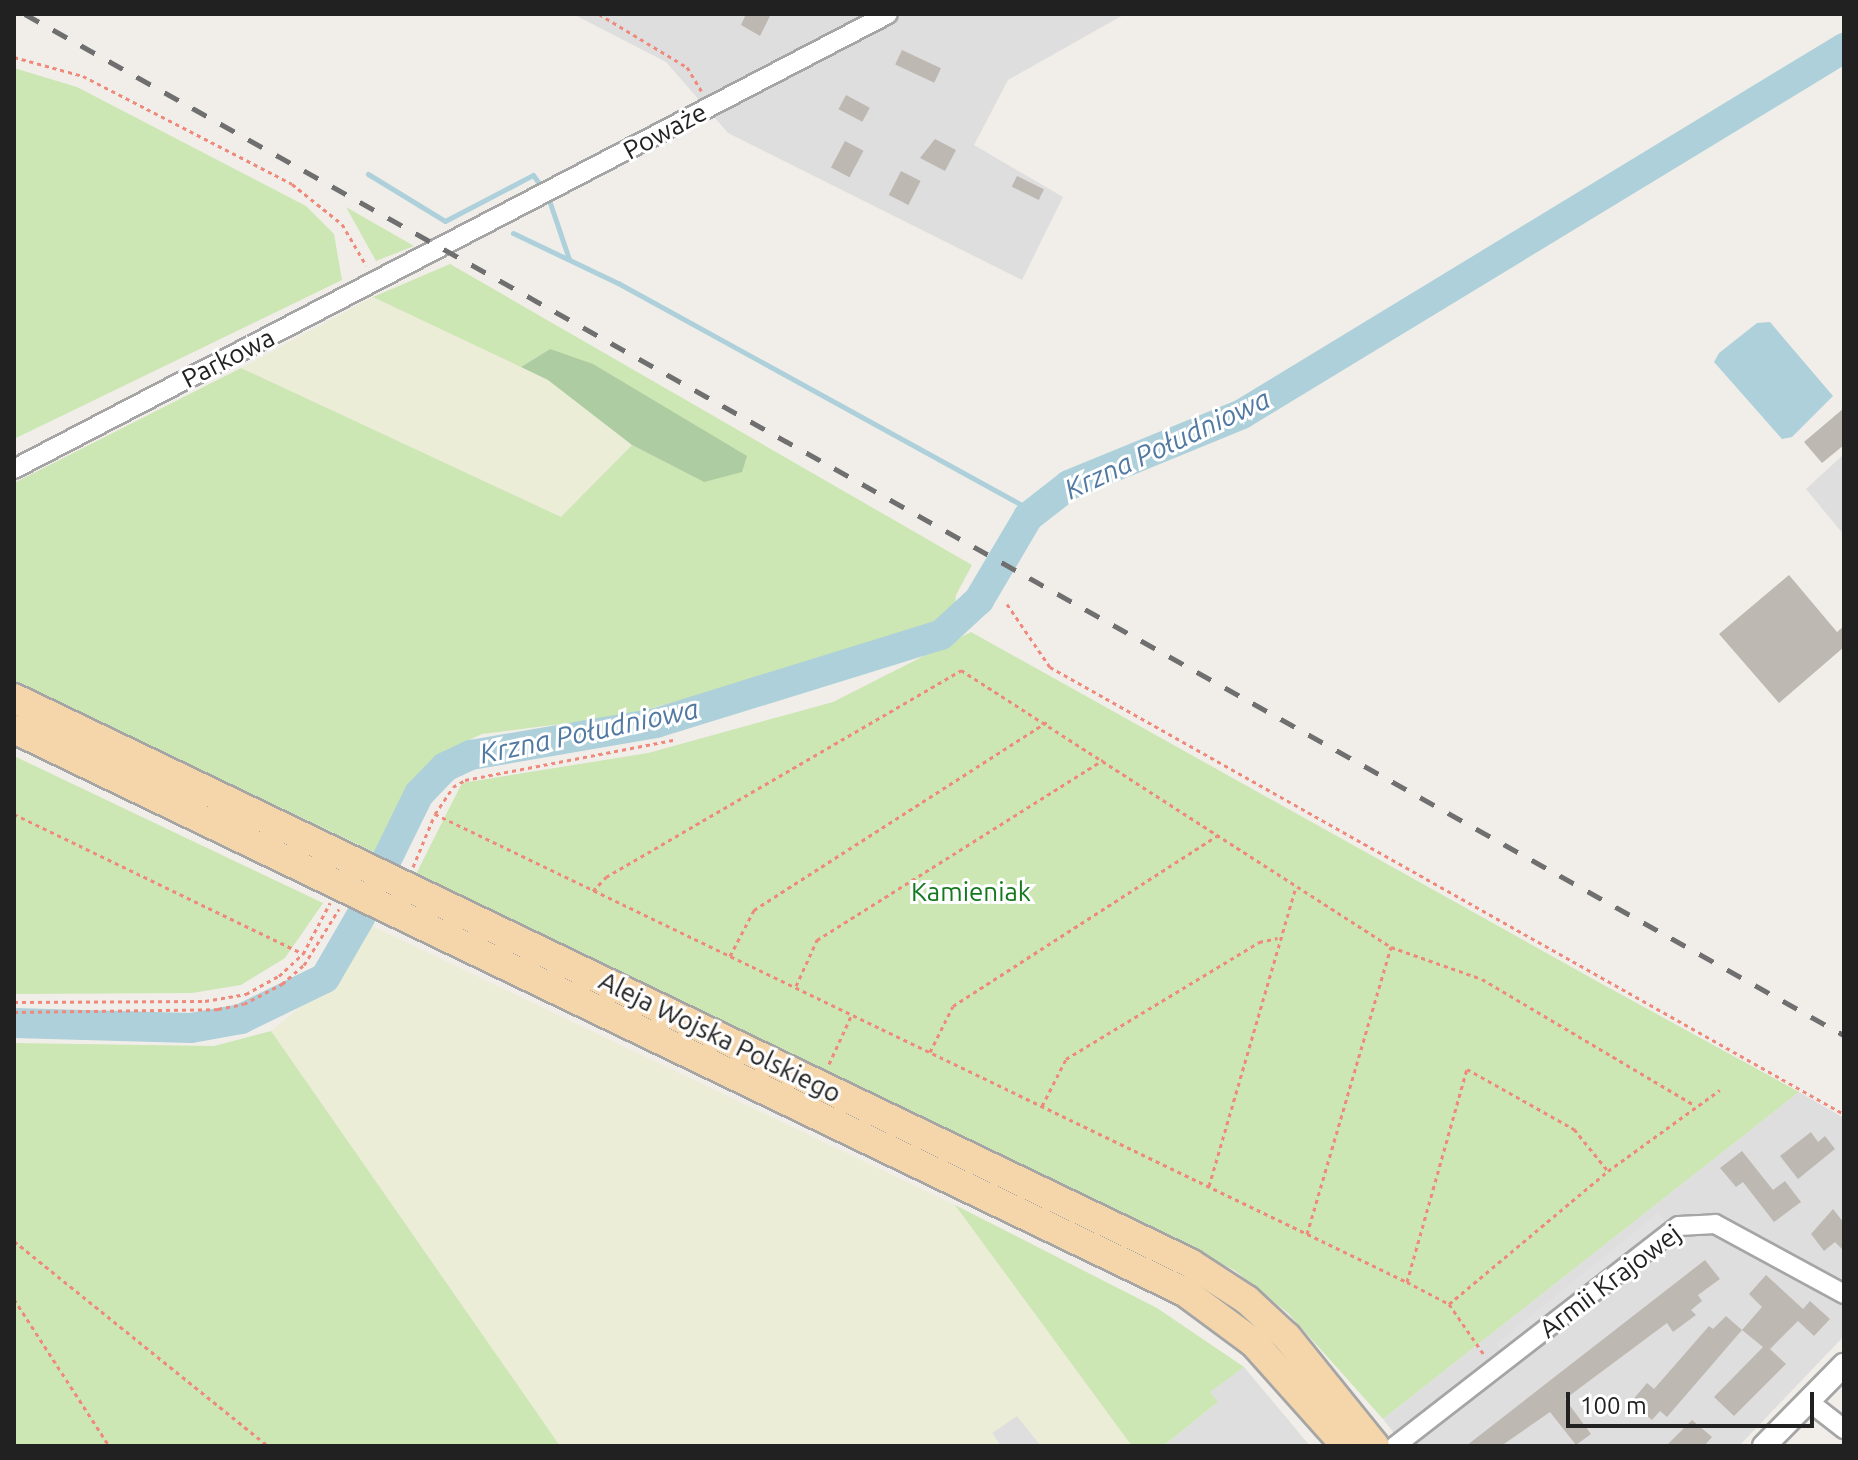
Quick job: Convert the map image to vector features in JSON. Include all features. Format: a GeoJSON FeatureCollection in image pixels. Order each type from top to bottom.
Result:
{"type":"FeatureCollection","features":[{"type":"Feature","properties":{"kind":"main road","name":"Aleja Wojska Polskiego"},"geometry":{"type":"LineString","coordinates":[[14,698],[1206,1272],[1247,1300],[1287,1337],[1375,1446]]}},
{"type":"Feature","properties":{"kind":"main road","name":"Aleja Wojska Polskiego"},"geometry":{"type":"LineString","coordinates":[[14,729],[1185,1292],[1262,1350],[1346,1446]]}},
{"type":"Feature","properties":{"kind":"street","name":"Poważe"},"geometry":{"type":"LineString","coordinates":[[442,248],[888,14]]}},
{"type":"Feature","properties":{"kind":"street","name":"Parkowa"},"geometry":{"type":"LineString","coordinates":[[14,469],[442,248]]}},
{"type":"Feature","properties":{"kind":"street","name":"Armii Krajowej"},"geometry":{"type":"LineString","coordinates":[[1395,1446],[1668,1233],[1688,1223],[1715,1224],[1844,1294]]}},
{"type":"Feature","properties":{"kind":"street"},"geometry":{"type":"LineString","coordinates":[[1764,1446],[1844,1365]]}},
{"type":"Feature","properties":{"kind":"street"},"geometry":{"type":"LineString","coordinates":[[1808,1401],[1844,1429]]}},
{"type":"Feature","properties":{"kind":"path"},"geometry":{"type":"LineString","coordinates":[[599,14],[687,67],[711,107]]}},
{"type":"Feature","properties":{"kind":"path"},"geometry":{"type":"LineString","coordinates":[[14,57],[83,76],[292,184],[342,224],[375,283]]}},
{"type":"Feature","properties":{"kind":"path"},"geometry":{"type":"LineString","coordinates":[[1007,604],[1050,667],[1844,1114]]}},
{"type":"Feature","properties":{"kind":"path"},"geometry":{"type":"LineString","coordinates":[[593,891],[606,877],[961,670],[1047,722],[1391,947],[1482,979],[1694,1105]]}},
{"type":"Feature","properties":{"kind":"path"},"geometry":{"type":"LineString","coordinates":[[730,956],[754,910],[1009,752],[1047,722]]}},
{"type":"Feature","properties":{"kind":"path"},"geometry":{"type":"LineString","coordinates":[[405,885],[435,814],[453,787],[465,780],[673,740]]}},
{"type":"Feature","properties":{"kind":"path"},"geometry":{"type":"LineString","coordinates":[[796,986],[817,940],[1103,760]]}},
{"type":"Feature","properties":{"kind":"path"},"geometry":{"type":"LineString","coordinates":[[14,814],[303,954]]}},
{"type":"Feature","properties":{"kind":"path"},"geometry":{"type":"LineString","coordinates":[[435,814],[1449,1304],[1494,1369]]}},
{"type":"Feature","properties":{"kind":"path"},"geometry":{"type":"LineString","coordinates":[[930,1052],[953,1006],[1218,835]]}},
{"type":"Feature","properties":{"kind":"path"},"geometry":{"type":"LineString","coordinates":[[1209,1186],[1278,938],[1296,886]]}},
{"type":"Feature","properties":{"kind":"path"},"geometry":{"type":"LineString","coordinates":[[14,1002],[219,999],[246,994],[279,976],[303,954],[333,897]]}},
{"type":"Feature","properties":{"kind":"path"},"geometry":{"type":"LineString","coordinates":[[14,1012],[218,1009],[244,1004],[282,984],[304,965],[342,902]]}},
{"type":"Feature","properties":{"kind":"path"},"geometry":{"type":"LineString","coordinates":[[1042,1106],[1066,1059],[1259,942],[1278,938]]}},
{"type":"Feature","properties":{"kind":"path"},"geometry":{"type":"LineString","coordinates":[[1307,1234],[1391,947]]}},
{"type":"Feature","properties":{"kind":"path"},"geometry":{"type":"LineString","coordinates":[[825,1071],[852,1014]]}},
{"type":"Feature","properties":{"kind":"path"},"geometry":{"type":"LineString","coordinates":[[1407,1282],[1467,1069],[1574,1129],[1608,1171]]}},
{"type":"Feature","properties":{"kind":"path"},"geometry":{"type":"LineString","coordinates":[[1449,1304],[1608,1171],[1694,1105],[1720,1090]]}},
{"type":"Feature","properties":{"kind":"path"},"geometry":{"type":"LineString","coordinates":[[14,1241],[268,1446]]}},
{"type":"Feature","properties":{"kind":"path"},"geometry":{"type":"LineString","coordinates":[[14,1299],[109,1446]]}},
{"type":"Feature","properties":{"kind":"shaded area"},"geometry":{"type":"Polygon","coordinates":[[[573,14],[1125,14],[1008,80],[974,145],[1063,197],[1022,280],[728,133],[666,62],[573,14]]]}},
{"type":"Feature","properties":{"kind":"shaded area"},"geometry":{"type":"Polygon","coordinates":[[[1844,454],[1844,535],[1806,489],[1844,454]]]}},
{"type":"Feature","properties":{"kind":"shaded area"},"geometry":{"type":"Polygon","coordinates":[[[1799,1092],[1844,1118],[1844,1336],[1739,1446],[1404,1446],[1383,1419],[1799,1092]]]}},
{"type":"Feature","properties":{"kind":"shaded area"},"geometry":{"type":"Polygon","coordinates":[[[1658,1213],[1667,1224],[1505,1355],[1496,1344],[1658,1213]]]}},
{"type":"Feature","properties":{"kind":"shaded area"},"geometry":{"type":"Polygon","coordinates":[[[1244,1367],[1310,1446],[1163,1446],[1217,1403],[1209,1392],[1244,1367]]]}},
{"type":"Feature","properties":{"kind":"shaded area"},"geometry":{"type":"Polygon","coordinates":[[[1017,1415],[1041,1446],[1001,1446],[992,1433],[1017,1415]]]}},
{"type":"Feature","properties":{"kind":"green space"},"geometry":{"type":"Polygon","coordinates":[[[14,68],[77,87],[306,206],[334,234],[342,280],[14,439],[14,68]]]}},
{"type":"Feature","properties":{"kind":"green space"},"geometry":{"type":"Polygon","coordinates":[[[346,207],[414,246],[376,261],[346,207]]]}},
{"type":"Feature","properties":{"kind":"green space"},"geometry":{"type":"Polygon","coordinates":[[[450,264],[972,565],[956,595],[954,615],[908,636],[624,716],[482,734],[440,754],[412,782],[378,854],[14,681],[14,483],[241,368],[561,517],[632,445],[704,482],[550,349],[521,367],[373,297],[450,264]]]}},
{"type":"Feature","properties":{"kind":"green space"},"geometry":{"type":"Polygon","coordinates":[[[373,297],[548,379],[632,445],[561,517],[241,368],[373,297]]]}},
{"type":"Feature","properties":{"kind":"green space"},"geometry":{"type":"Polygon","coordinates":[[[550,349],[593,364],[747,456],[742,472],[704,482],[632,445],[548,380],[521,367],[550,349]]]}},
{"type":"Feature","properties":{"kind":"green space","name":"Kamieniak"},"geometry":{"type":"Polygon","coordinates":[[[971,632],[1799,1092],[1383,1419],[1288,1313],[1234,1270],[415,876],[462,783],[648,753],[833,702],[971,632]]]}},
{"type":"Feature","properties":{"kind":"green space"},"geometry":{"type":"Polygon","coordinates":[[[14,756],[323,903],[285,958],[241,985],[192,993],[14,994],[14,756]]]}},
{"type":"Feature","properties":{"kind":"green space"},"geometry":{"type":"Polygon","coordinates":[[[364,922],[955,1205],[1132,1446],[1041,1446],[1017,1416],[992,1433],[1001,1446],[560,1446],[271,1031],[332,981],[364,922]]]}},
{"type":"Feature","properties":{"kind":"green space"},"geometry":{"type":"Polygon","coordinates":[[[271,1031],[560,1446],[14,1446],[14,1043],[214,1046],[271,1031]]]}},
{"type":"Feature","properties":{"kind":"green space"},"geometry":{"type":"Polygon","coordinates":[[[955,1205],[1157,1308],[1244,1367],[1210,1392],[1218,1402],[1163,1446],[1132,1446],[955,1205]]]}},
{"type":"Feature","properties":{"kind":"water"},"geometry":{"type":"Polygon","coordinates":[[[1770,322],[1833,396],[1792,437],[1782,439],[1714,362],[1719,353],[1757,323],[1770,322]]]}},
{"type":"Feature","properties":{"kind":"building"},"geometry":{"type":"Polygon","coordinates":[[[746,14],[771,14],[760,36],[741,25],[746,14]]]}},
{"type":"Feature","properties":{"kind":"building"},"geometry":{"type":"Polygon","coordinates":[[[902,50],[941,68],[934,83],[895,65],[902,50]]]}},
{"type":"Feature","properties":{"kind":"building"},"geometry":{"type":"Polygon","coordinates":[[[846,95],[870,108],[862,122],[838,109],[846,95]]]}},
{"type":"Feature","properties":{"kind":"building"},"geometry":{"type":"Polygon","coordinates":[[[935,139],[956,150],[945,171],[920,158],[935,139]]]}},
{"type":"Feature","properties":{"kind":"building"},"geometry":{"type":"Polygon","coordinates":[[[845,141],[864,151],[849,177],[831,167],[845,141]]]}},
{"type":"Feature","properties":{"kind":"building"},"geometry":{"type":"Polygon","coordinates":[[[901,171],[921,181],[908,205],[889,195],[901,171]]]}},
{"type":"Feature","properties":{"kind":"building"},"geometry":{"type":"Polygon","coordinates":[[[1017,176],[1044,189],[1039,200],[1012,187],[1017,176]]]}},
{"type":"Feature","properties":{"kind":"building"},"geometry":{"type":"Polygon","coordinates":[[[1844,408],[1844,445],[1822,463],[1804,442],[1844,408]]]}},
{"type":"Feature","properties":{"kind":"building"},"geometry":{"type":"Polygon","coordinates":[[[1789,575],[1837,632],[1844,626],[1844,647],[1779,703],[1719,634],[1789,575]]]}},
{"type":"Feature","properties":{"kind":"building"},"geometry":{"type":"Polygon","coordinates":[[[1811,1132],[1818,1142],[1825,1136],[1835,1149],[1798,1179],[1780,1156],[1811,1132]]]}},
{"type":"Feature","properties":{"kind":"building"},"geometry":{"type":"Polygon","coordinates":[[[1742,1151],[1773,1190],[1785,1181],[1801,1202],[1774,1222],[1743,1182],[1736,1187],[1720,1168],[1742,1151]]]}},
{"type":"Feature","properties":{"kind":"building"},"geometry":{"type":"Polygon","coordinates":[[[1833,1209],[1844,1223],[1844,1251],[1835,1242],[1824,1251],[1811,1234],[1833,1209]]]}},
{"type":"Feature","properties":{"kind":"building"},"geometry":{"type":"Polygon","coordinates":[[[1705,1260],[1720,1279],[1698,1295],[1702,1301],[1691,1310],[1696,1315],[1673,1332],[1667,1323],[1565,1399],[1591,1434],[1576,1445],[1550,1412],[1501,1446],[1466,1446],[1705,1260]]]}},
{"type":"Feature","properties":{"kind":"building"},"geometry":{"type":"Polygon","coordinates":[[[1766,1275],[1803,1309],[1810,1301],[1830,1319],[1814,1336],[1798,1321],[1770,1349],[1786,1364],[1734,1416],[1714,1397],[1763,1347],[1742,1330],[1762,1307],[1749,1294],[1766,1275]]]}},
{"type":"Feature","properties":{"kind":"building"},"geometry":{"type":"Polygon","coordinates":[[[1726,1316],[1742,1330],[1667,1417],[1660,1411],[1652,1420],[1631,1402],[1647,1383],[1654,1389],[1709,1326],[1713,1329],[1726,1316]]]}},
{"type":"Feature","properties":{"kind":"building"},"geometry":{"type":"Polygon","coordinates":[[[1692,1420],[1712,1437],[1704,1446],[1666,1446],[1692,1420]]]}},
{"type":"Feature","properties":{"kind":"waterway","name":"Krzna Południowa"},"geometry":{"type":"LineString","coordinates":[[388,857],[419,794],[445,767],[471,755],[656,723],[941,635],[979,600],[1028,517],[1069,485],[1242,414],[1844,48]]}},
{"type":"Feature","properties":{"kind":"waterway"},"geometry":{"type":"LineString","coordinates":[[368,174],[445,221],[533,175],[538,182]]}},
{"type":"Feature","properties":{"kind":"waterway"},"geometry":{"type":"LineString","coordinates":[[550,203],[569,259]]}},
{"type":"Feature","properties":{"kind":"waterway"},"geometry":{"type":"LineString","coordinates":[[513,233],[618,283],[1034,512]]}},
{"type":"Feature","properties":{"kind":"waterway","name":"Krzna Południowa"},"geometry":{"type":"LineString","coordinates":[[14,1023],[191,1028],[241,1019],[325,978],[361,916]]}},
{"type":"Feature","properties":{"kind":"railway"},"geometry":{"type":"LineString","coordinates":[[25,14],[1844,1035]]}}]}
